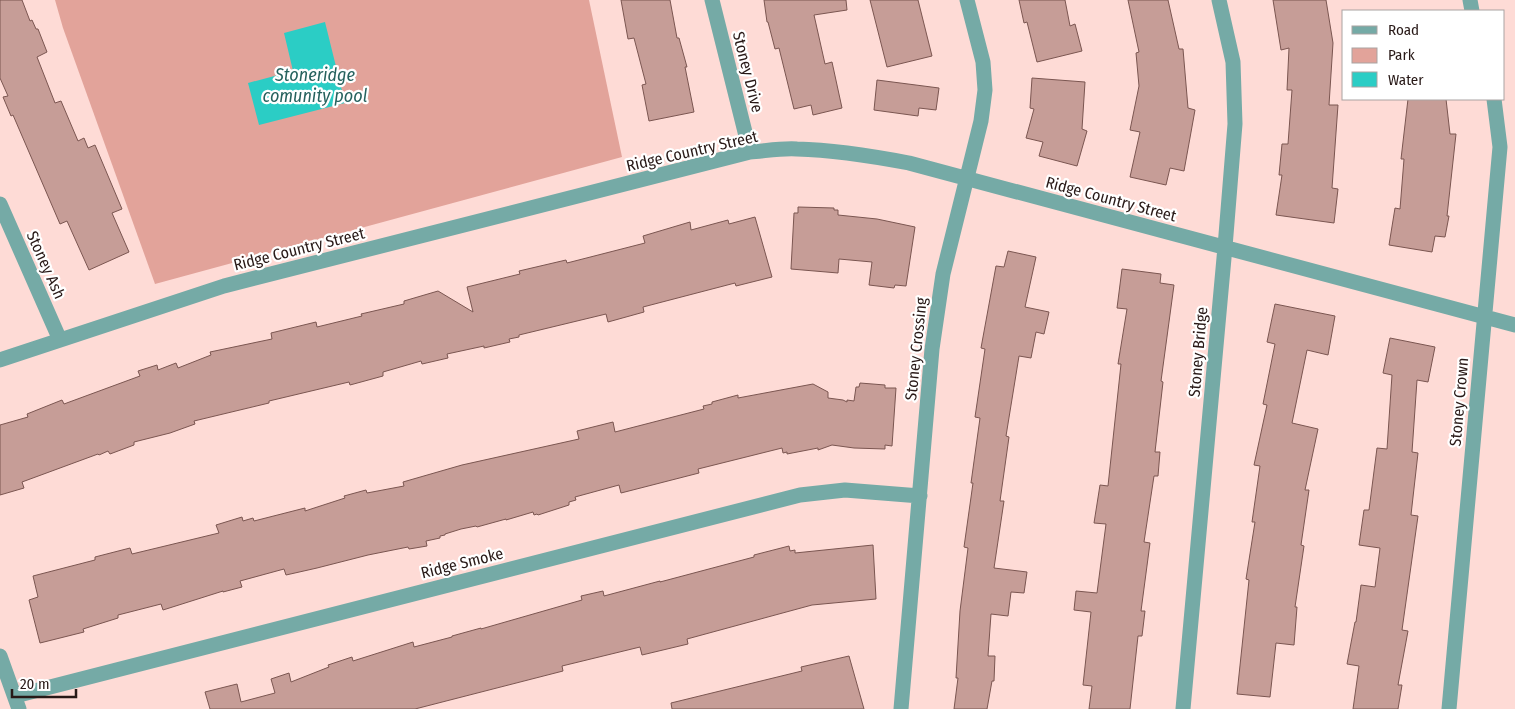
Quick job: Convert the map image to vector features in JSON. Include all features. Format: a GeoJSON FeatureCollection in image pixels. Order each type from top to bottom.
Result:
{"type":"FeatureCollection","features":[{"type":"Feature","properties":{"kind":"street","name":"Stoney Drive"},"geometry":{"type":"LineString","coordinates":[[712,0],[750,152]]}},
{"type":"Feature","properties":{"kind":"street","name":"Stoney Crossing"},"geometry":{"type":"LineString","coordinates":[[901,709],[932,349],[942,274],[981,121],[985,90],[983,62],[967,0]]}},
{"type":"Feature","properties":{"kind":"street","name":"Stoney Bridge"},"geometry":{"type":"LineString","coordinates":[[1183,709],[1235,124],[1232,62],[1218,0]]}},
{"type":"Feature","properties":{"kind":"street","name":"Stoney Crown"},"geometry":{"type":"LineString","coordinates":[[1449,709],[1500,147],[1494,100]]}},
{"type":"Feature","properties":{"kind":"street","name":"Ridge Country Street"},"geometry":{"type":"LineString","coordinates":[[0,360],[224,286],[750,152],[794,149],[830,150],[909,163],[1515,325]]}},
{"type":"Feature","properties":{"kind":"street","name":"Stoney Ash"},"geometry":{"type":"LineString","coordinates":[[0,204],[60,340]]}},
{"type":"Feature","properties":{"kind":"street","name":"Ridge Smoke"},"geometry":{"type":"LineString","coordinates":[[17,702],[800,495],[845,490],[920,496]]}},
{"type":"Feature","properties":{"kind":"street"},"geometry":{"type":"LineString","coordinates":[[0,656],[17,702]]}},
{"type":"Feature","properties":{"kind":"green space"},"geometry":{"type":"Polygon","coordinates":[[[55,0],[589,0],[622,157],[155,284],[63,28],[55,0]]]}},
{"type":"Feature","properties":{"kind":"water","name":"Stoneridge comunity pool"},"geometry":{"type":"Polygon","coordinates":[[[325,22],[345,103],[259,125],[248,83],[293,71],[284,33],[325,22]]]}},
{"type":"Feature","properties":{"kind":"building"},"geometry":{"type":"Polygon","coordinates":[[[0,0],[22,0],[30,21],[32,20],[36,29],[38,29],[47,52],[37,57],[55,103],[61,101],[78,141],[84,138],[88,148],[95,145],[122,209],[112,213],[129,252],[89,270],[67,221],[60,224],[13,115],[11,116],[3,97],[8,96],[0,78],[0,0]]]}},
{"type":"Feature","properties":{"kind":"building"},"geometry":{"type":"Polygon","coordinates":[[[621,0],[670,0],[677,38],[679,38],[687,67],[685,67],[694,112],[649,121],[642,85],[646,84],[634,38],[628,39],[621,0]]]}},
{"type":"Feature","properties":{"kind":"building"},"geometry":{"type":"Polygon","coordinates":[[[764,0],[846,0],[847,10],[814,15],[825,64],[832,62],[842,108],[813,115],[811,105],[794,109],[779,48],[775,49],[767,22],[764,0]]]}},
{"type":"Feature","properties":{"kind":"building"},"geometry":{"type":"Polygon","coordinates":[[[870,0],[918,0],[932,56],[887,67],[870,0]]]}},
{"type":"Feature","properties":{"kind":"building"},"geometry":{"type":"Polygon","coordinates":[[[1019,0],[1065,0],[1070,26],[1075,24],[1082,51],[1037,62],[1027,22],[1024,23],[1019,0]]]}},
{"type":"Feature","properties":{"kind":"building"},"geometry":{"type":"Polygon","coordinates":[[[1128,0],[1168,0],[1179,49],[1183,49],[1188,108],[1195,110],[1184,171],[1170,168],[1166,185],[1130,177],[1140,132],[1130,130],[1139,86],[1136,53],[1139,52],[1128,0]]]}},
{"type":"Feature","properties":{"kind":"building"},"geometry":{"type":"Polygon","coordinates":[[[1273,0],[1326,0],[1333,43],[1329,105],[1338,105],[1332,188],[1338,189],[1334,223],[1276,215],[1282,175],[1279,175],[1282,144],[1288,144],[1292,90],[1287,90],[1289,48],[1281,50],[1273,0]]]}},
{"type":"Feature","properties":{"kind":"building"},"geometry":{"type":"Polygon","coordinates":[[[1032,78],[1085,82],[1082,129],[1087,131],[1077,166],[1039,156],[1043,142],[1026,138],[1034,109],[1030,108],[1032,78]]]}},
{"type":"Feature","properties":{"kind":"building"},"geometry":{"type":"Polygon","coordinates":[[[877,80],[939,88],[936,110],[919,108],[918,116],[874,110],[877,80]]]}},
{"type":"Feature","properties":{"kind":"building"},"geometry":{"type":"Polygon","coordinates":[[[1408,100],[1446,100],[1450,134],[1456,134],[1447,216],[1449,216],[1445,237],[1435,236],[1432,252],[1389,245],[1395,208],[1400,209],[1404,159],[1401,159],[1408,100]]]}},
{"type":"Feature","properties":{"kind":"building"},"geometry":{"type":"Polygon","coordinates":[[[798,207],[834,208],[834,210],[838,210],[838,215],[877,219],[915,227],[906,286],[895,285],[894,288],[869,285],[872,262],[839,259],[838,273],[791,269],[794,213],[798,213],[798,207]]]}},
{"type":"Feature","properties":{"kind":"building"},"geometry":{"type":"Polygon","coordinates":[[[755,217],[772,277],[736,286],[735,283],[643,307],[644,312],[608,322],[606,314],[519,335],[519,337],[509,339],[510,342],[447,354],[448,358],[422,364],[421,361],[383,372],[383,376],[350,385],[349,382],[194,421],[195,424],[170,433],[134,442],[134,445],[110,454],[108,451],[98,454],[22,482],[24,488],[0,495],[0,425],[28,417],[27,414],[62,400],[64,404],[140,376],[138,371],[157,365],[158,370],[176,363],[178,368],[211,355],[210,352],[272,339],[271,333],[316,322],[317,327],[362,316],[361,314],[404,304],[404,301],[438,291],[473,312],[467,287],[520,274],[519,271],[566,260],[567,263],[645,243],[643,236],[690,222],[691,230],[728,220],[729,224],[755,217]]]}},
{"type":"Feature","properties":{"kind":"building"},"geometry":{"type":"Polygon","coordinates":[[[1008,251],[1036,257],[1025,307],[1049,312],[1044,334],[1036,332],[1031,358],[1019,356],[1006,436],[1009,437],[1000,501],[1004,501],[994,568],[1027,572],[1024,593],[1011,592],[1008,616],[991,614],[988,656],[995,656],[994,681],[992,681],[987,709],[954,709],[958,678],[956,678],[960,611],[968,548],[964,547],[980,418],[975,417],[985,349],[981,348],[996,266],[1004,267],[1008,251]]]}},
{"type":"Feature","properties":{"kind":"building"},"geometry":{"type":"Polygon","coordinates":[[[1122,269],[1161,274],[1160,283],[1174,285],[1161,381],[1163,382],[1155,452],[1160,452],[1158,476],[1154,476],[1144,542],[1150,543],[1141,611],[1145,611],[1142,636],[1138,636],[1130,709],[1089,709],[1092,686],[1083,685],[1091,612],[1074,610],[1076,591],[1097,593],[1106,524],[1094,523],[1100,485],[1108,486],[1121,364],[1118,364],[1127,309],[1117,308],[1122,269]]]}},
{"type":"Feature","properties":{"kind":"building"},"geometry":{"type":"Polygon","coordinates":[[[1275,304],[1335,316],[1328,355],[1307,350],[1292,423],[1318,429],[1305,490],[1309,490],[1301,545],[1304,546],[1295,607],[1297,607],[1294,645],[1276,643],[1270,697],[1237,694],[1249,580],[1246,579],[1255,522],[1252,522],[1260,466],[1254,465],[1267,405],[1263,404],[1275,344],[1267,342],[1275,304]]]}},
{"type":"Feature","properties":{"kind":"building"},"geometry":{"type":"Polygon","coordinates":[[[1390,338],[1435,347],[1428,382],[1417,380],[1412,452],[1418,453],[1411,515],[1418,516],[1402,630],[1408,631],[1398,685],[1402,685],[1398,709],[1353,709],[1359,666],[1347,664],[1356,622],[1361,585],[1375,587],[1380,548],[1359,545],[1364,510],[1369,510],[1377,448],[1387,449],[1392,375],[1383,373],[1390,338]]]}},
{"type":"Feature","properties":{"kind":"building"},"geometry":{"type":"Polygon","coordinates":[[[860,383],[885,385],[885,388],[896,388],[892,446],[885,445],[885,449],[832,445],[818,450],[818,448],[787,454],[787,452],[783,453],[782,448],[698,469],[699,473],[621,493],[619,485],[575,497],[576,500],[569,502],[569,505],[538,515],[534,515],[533,512],[445,534],[440,536],[440,538],[426,541],[427,546],[409,549],[408,547],[368,555],[286,575],[284,569],[240,581],[242,587],[163,610],[161,604],[118,615],[118,618],[83,629],[84,632],[40,643],[29,600],[38,597],[33,576],[95,560],[95,557],[130,548],[132,554],[219,533],[216,525],[242,517],[243,521],[253,518],[254,521],[305,508],[305,511],[366,490],[367,493],[404,486],[403,482],[462,465],[579,439],[577,431],[613,422],[615,432],[704,409],[703,406],[712,404],[712,402],[738,395],[738,398],[813,384],[828,392],[828,398],[847,402],[847,400],[854,401],[856,387],[859,387],[860,383]]]}},
{"type":"Feature","properties":{"kind":"building"},"geometry":{"type":"Polygon","coordinates":[[[873,545],[876,599],[812,605],[687,639],[688,644],[642,655],[640,647],[562,666],[563,671],[415,709],[210,709],[205,692],[237,684],[241,702],[275,693],[271,679],[289,673],[291,682],[329,667],[328,665],[352,657],[353,661],[413,642],[414,647],[452,637],[582,600],[581,596],[603,591],[604,596],[789,546],[790,551],[795,550],[795,553],[873,545]]]}},
{"type":"Feature","properties":{"kind":"building"},"geometry":{"type":"Polygon","coordinates":[[[849,656],[864,709],[672,709],[671,703],[802,671],[801,667],[849,656]]]}}]}
